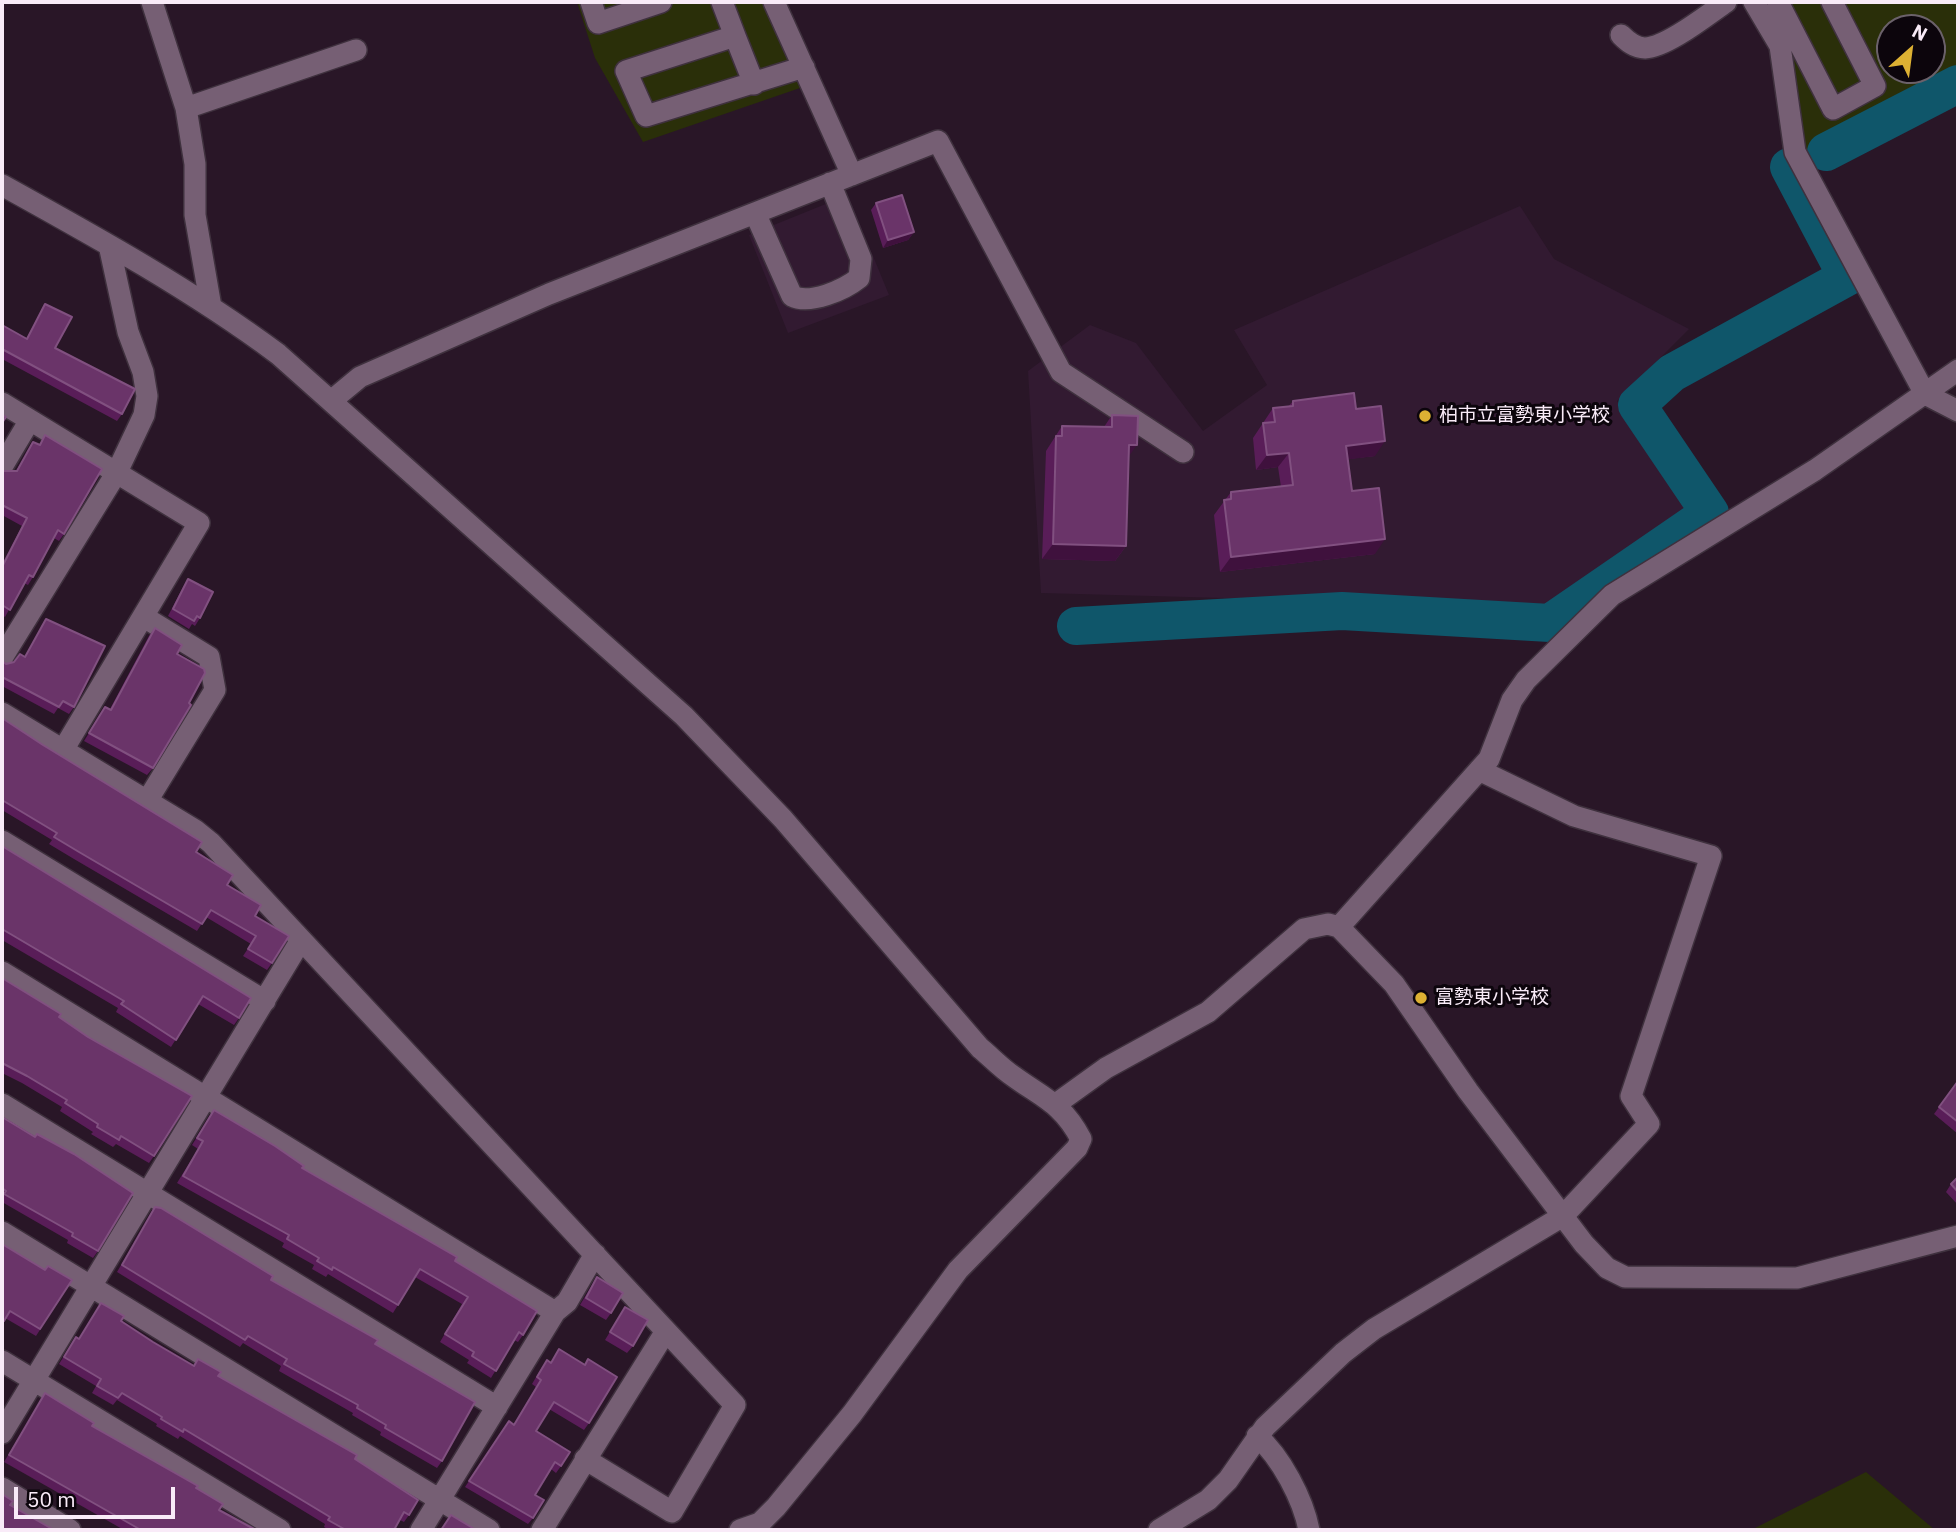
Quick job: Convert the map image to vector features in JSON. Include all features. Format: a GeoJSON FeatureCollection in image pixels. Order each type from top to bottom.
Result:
{"type":"FeatureCollection","features":[{"type":"Feature","properties":{"kind":"street"},"geometry":{"type":"LineString","coordinates":[[152,2],[186,108],[195,164],[197,227],[211,307]]}},
{"type":"Feature","properties":{"kind":"street"},"geometry":{"type":"LineString","coordinates":[[592,2],[598,23],[661,2]]}},
{"type":"Feature","properties":{"kind":"street"},"geometry":{"type":"LineString","coordinates":[[722,2],[754,84]]}},
{"type":"Feature","properties":{"kind":"street"},"geometry":{"type":"LineString","coordinates":[[774,2],[852,175]]}},
{"type":"Feature","properties":{"kind":"street"},"geometry":{"type":"LineString","coordinates":[[1622,35],[1630,44],[1644,48],[1659,44],[1726,2]]}},
{"type":"Feature","properties":{"kind":"street"},"geometry":{"type":"LineString","coordinates":[[1754,2],[1780,46],[1796,152],[1925,394],[1958,411]]}},
{"type":"Feature","properties":{"kind":"street"},"geometry":{"type":"LineString","coordinates":[[1777,2],[1833,109],[1875,86],[1832,2]]}},
{"type":"Feature","properties":{"kind":"street"},"geometry":{"type":"LineString","coordinates":[[735,36],[626,71],[646,116],[804,67]]}},
{"type":"Feature","properties":{"kind":"street"},"geometry":{"type":"LineString","coordinates":[[186,108],[356,50]]}},
{"type":"Feature","properties":{"kind":"street"},"geometry":{"type":"LineString","coordinates":[[331,401],[360,377],[468,329],[938,141],[1061,372],[1183,452]]}},
{"type":"Feature","properties":{"kind":"street"},"geometry":{"type":"LineString","coordinates":[[755,213],[786,288],[792,296],[808,300],[852,284],[859,278],[861,259],[830,183]]}},
{"type":"Feature","properties":{"kind":"street"},"geometry":{"type":"LineString","coordinates":[[2,186],[211,307],[278,354],[684,716],[782,819],[979,1048],[1013,1076],[1056,1104],[1081,1139],[1077,1148],[958,1270],[852,1414],[776,1507],[760,1523],[740,1530]]}},
{"type":"Feature","properties":{"kind":"street"},"geometry":{"type":"LineString","coordinates":[[2,659],[117,472],[145,415],[147,397],[108,245]]}},
{"type":"Feature","properties":{"kind":"street"},"geometry":{"type":"LineString","coordinates":[[1339,927],[1489,759],[1512,700],[1525,680],[1612,595],[1815,470],[1958,370]]}},
{"type":"Feature","properties":{"kind":"street"},"geometry":{"type":"LineString","coordinates":[[2,403],[200,523],[63,750]]}},
{"type":"Feature","properties":{"kind":"street"},"geometry":{"type":"LineString","coordinates":[[2,467],[30,420]]}},
{"type":"Feature","properties":{"kind":"street"},"geometry":{"type":"LineString","coordinates":[[144,617],[209,657],[215,690],[147,801]]}},
{"type":"Feature","properties":{"kind":"street"},"geometry":{"type":"LineString","coordinates":[[2,713],[211,843],[735,1405],[671,1512],[585,1459]]}},
{"type":"Feature","properties":{"kind":"street"},"geometry":{"type":"LineString","coordinates":[[1159,1530],[1208,1500],[1228,1480],[1257,1436],[1343,1353],[1374,1329],[1563,1216],[1649,1124],[1631,1096],[1711,856],[1574,816],[1479,770]]}},
{"type":"Feature","properties":{"kind":"street"},"geometry":{"type":"LineString","coordinates":[[2,841],[265,1001]]}},
{"type":"Feature","properties":{"kind":"street"},"geometry":{"type":"LineString","coordinates":[[1056,1104],[1106,1068],[1208,1012],[1304,929],[1328,923],[1339,927],[1394,984],[1468,1091],[1563,1216],[1608,1268],[1625,1278],[1797,1278],[1958,1236]]}},
{"type":"Feature","properties":{"kind":"street"},"geometry":{"type":"LineString","coordinates":[[2,1433],[301,940]]}},
{"type":"Feature","properties":{"kind":"street"},"geometry":{"type":"LineString","coordinates":[[2,972],[555,1312]]}},
{"type":"Feature","properties":{"kind":"street"},"geometry":{"type":"LineString","coordinates":[[2,1104],[496,1407]]}},
{"type":"Feature","properties":{"kind":"street"},"geometry":{"type":"LineString","coordinates":[[2,1232],[489,1530]]}},
{"type":"Feature","properties":{"kind":"street"},"geometry":{"type":"LineString","coordinates":[[422,1530],[555,1312],[567,1301],[595,1254]]}},
{"type":"Feature","properties":{"kind":"street"},"geometry":{"type":"LineString","coordinates":[[542,1530],[666,1331]]}},
{"type":"Feature","properties":{"kind":"street"},"geometry":{"type":"LineString","coordinates":[[2,1361],[280,1530]]}},
{"type":"Feature","properties":{"kind":"street"},"geometry":{"type":"LineString","coordinates":[[1257,1436],[1270,1447],[1303,1509],[1309,1530]]}},
{"type":"Feature","properties":{"kind":"street"},"geometry":{"type":"LineString","coordinates":[[2,1488],[64,1529]]}},
{"type":"Feature","properties":{"kind":"shaded area"},"geometry":{"type":"Polygon","coordinates":[[[848,195],[889,295],[788,333],[749,235],[848,195]]]}},
{"type":"Feature","properties":{"kind":"shaded area","name":"柏市立富勢東小学校"},"geometry":{"type":"Polygon","coordinates":[[[1520,206],[1554,259],[1689,329],[1617,401],[1693,517],[1554,607],[1041,593],[1028,371],[1090,325],[1136,343],[1203,431],[1267,385],[1234,330],[1520,206]]]}},
{"type":"Feature","properties":{"kind":"green space"},"geometry":{"type":"Polygon","coordinates":[[[577,2],[764,2],[800,88],[643,142],[595,58],[577,2]]]}},
{"type":"Feature","properties":{"kind":"green space"},"geometry":{"type":"Polygon","coordinates":[[[1757,2],[1958,2],[1958,75],[1946,81],[1946,14],[1876,14],[1876,84],[1940,84],[1804,151],[1779,38],[1757,2]]]}},
{"type":"Feature","properties":{"kind":"green space"},"geometry":{"type":"Polygon","coordinates":[[[1866,1472],[1935,1530],[1751,1530],[1866,1472]]]}},
{"type":"Feature","properties":{"kind":"building"},"geometry":{"type":"Polygon","coordinates":[[[902,195],[914,232],[888,240],[876,203],[902,195]]]}},
{"type":"Feature","properties":{"kind":"building"},"geometry":{"type":"Polygon","coordinates":[[[45,304],[72,317],[55,348],[135,389],[122,414],[2,349],[2,325],[27,339],[45,304]]]}},
{"type":"Feature","properties":{"kind":"building"},"geometry":{"type":"Polygon","coordinates":[[[1354,393],[1356,409],[1381,406],[1385,441],[1346,446],[1352,491],[1379,488],[1385,539],[1231,557],[1224,500],[1231,499],[1231,492],[1293,485],[1289,453],[1267,455],[1263,423],[1275,422],[1273,408],[1293,406],[1293,401],[1354,393]]]}},
{"type":"Feature","properties":{"kind":"building"},"geometry":{"type":"Polygon","coordinates":[[[1112,415],[1138,416],[1137,445],[1129,445],[1126,546],[1053,544],[1056,436],[1062,436],[1062,426],[1112,427],[1112,415]]]}},
{"type":"Feature","properties":{"kind":"building"},"geometry":{"type":"Polygon","coordinates":[[[45,435],[102,469],[64,534],[58,530],[33,577],[29,575],[10,610],[2,605],[2,567],[27,518],[2,505],[2,471],[17,471],[33,442],[40,445],[45,435]]]}},
{"type":"Feature","properties":{"kind":"building"},"geometry":{"type":"Polygon","coordinates":[[[188,579],[213,592],[200,618],[197,616],[194,621],[173,609],[188,579]]]}},
{"type":"Feature","properties":{"kind":"building"},"geometry":{"type":"Polygon","coordinates":[[[46,619],[105,646],[74,707],[63,701],[59,707],[2,677],[2,661],[6,664],[14,662],[20,654],[25,657],[46,619]]]}},
{"type":"Feature","properties":{"kind":"building"},"geometry":{"type":"Polygon","coordinates":[[[155,628],[182,645],[177,654],[204,669],[205,673],[189,703],[191,705],[153,768],[89,733],[105,707],[111,710],[155,628]]]}},
{"type":"Feature","properties":{"kind":"building"},"geometry":{"type":"Polygon","coordinates":[[[2,718],[202,842],[196,852],[233,875],[227,885],[261,905],[255,916],[289,936],[272,963],[248,949],[256,936],[211,910],[202,924],[54,837],[57,833],[2,800],[2,718]]]}},
{"type":"Feature","properties":{"kind":"building"},"geometry":{"type":"Polygon","coordinates":[[[2,846],[251,998],[239,1018],[203,996],[176,1040],[121,1004],[124,1001],[2,929],[2,846]]]}},
{"type":"Feature","properties":{"kind":"building"},"geometry":{"type":"Polygon","coordinates":[[[2,978],[61,1014],[59,1017],[88,1037],[192,1096],[154,1156],[121,1136],[119,1140],[97,1127],[98,1124],[65,1103],[67,1100],[2,1063],[2,978]]]}},
{"type":"Feature","properties":{"kind":"building"},"geometry":{"type":"Polygon","coordinates":[[[1958,1081],[1958,1122],[1939,1107],[1958,1081]]]}},
{"type":"Feature","properties":{"kind":"building"},"geometry":{"type":"Polygon","coordinates":[[[214,1110],[275,1146],[304,1166],[302,1168],[457,1257],[455,1261],[537,1311],[523,1335],[519,1332],[496,1371],[472,1356],[474,1352],[445,1334],[468,1297],[420,1269],[398,1305],[333,1267],[332,1270],[317,1261],[319,1258],[287,1239],[289,1235],[183,1176],[203,1141],[197,1138],[214,1110]]]}},
{"type":"Feature","properties":{"kind":"building"},"geometry":{"type":"Polygon","coordinates":[[[2,1117],[35,1137],[37,1134],[74,1154],[133,1193],[98,1251],[72,1236],[73,1233],[4,1194],[2,1117]]]}},
{"type":"Feature","properties":{"kind":"building"},"geometry":{"type":"Polygon","coordinates":[[[1958,1177],[1958,1192],[1951,1184],[1958,1177]]]}},
{"type":"Feature","properties":{"kind":"building"},"geometry":{"type":"Polygon","coordinates":[[[155,1207],[161,1208],[273,1276],[271,1280],[378,1340],[375,1344],[475,1402],[442,1461],[385,1428],[386,1425],[357,1408],[358,1405],[284,1364],[287,1359],[248,1336],[245,1340],[122,1265],[155,1207]]]}},
{"type":"Feature","properties":{"kind":"building"},"geometry":{"type":"Polygon","coordinates":[[[2,1244],[45,1270],[48,1266],[72,1280],[40,1329],[10,1311],[4,1321],[2,1320],[2,1244]]]}},
{"type":"Feature","properties":{"kind":"building"},"geometry":{"type":"Polygon","coordinates":[[[597,1277],[623,1293],[611,1313],[586,1298],[597,1277]]]}},
{"type":"Feature","properties":{"kind":"building"},"geometry":{"type":"Polygon","coordinates":[[[101,1303],[124,1316],[121,1321],[153,1342],[194,1366],[198,1359],[221,1372],[218,1376],[357,1455],[355,1459],[418,1500],[409,1515],[404,1512],[394,1530],[346,1530],[328,1520],[330,1517],[184,1429],[183,1432],[161,1419],[162,1417],[122,1393],[118,1398],[97,1386],[101,1379],[64,1357],[76,1337],[79,1339],[101,1303]]]}},
{"type":"Feature","properties":{"kind":"building"},"geometry":{"type":"Polygon","coordinates":[[[625,1307],[648,1320],[633,1346],[610,1332],[625,1307]]]}},
{"type":"Feature","properties":{"kind":"building"},"geometry":{"type":"Polygon","coordinates":[[[559,1349],[585,1365],[588,1359],[617,1377],[589,1423],[554,1402],[536,1431],[570,1452],[561,1466],[555,1462],[535,1495],[544,1500],[533,1518],[469,1481],[509,1421],[514,1425],[541,1380],[537,1377],[547,1360],[551,1363],[559,1349]]]}},
{"type":"Feature","properties":{"kind":"building"},"geometry":{"type":"Polygon","coordinates":[[[45,1393],[94,1423],[92,1426],[198,1486],[196,1488],[223,1504],[219,1510],[256,1530],[141,1530],[9,1455],[45,1393]]]}},
{"type":"Feature","properties":{"kind":"building"},"geometry":{"type":"Polygon","coordinates":[[[2,1494],[13,1501],[10,1505],[54,1530],[2,1530],[2,1494]]]}},
{"type":"Feature","properties":{"kind":"building"},"geometry":{"type":"Polygon","coordinates":[[[451,1515],[476,1530],[441,1530],[451,1515]]]}},
{"type":"Feature","properties":{"kind":"waterway"},"geometry":{"type":"LineString","coordinates":[[1826,152],[1958,84]]}},
{"type":"Feature","properties":{"kind":"waterway"},"geometry":{"type":"LineString","coordinates":[[1076,626],[1342,611],[1550,623],[1710,513],[1637,405],[1672,373],[1847,277],[1789,167]]}},
{"type":"Feature","properties":{"kind":"place","name":"柏市立富勢東小学校"},"geometry":{"type":"Point","coordinates":[1425,416]}},
{"type":"Feature","properties":{"kind":"place","name":"富勢東小学校"},"geometry":{"type":"Point","coordinates":[1421,998]}}]}
